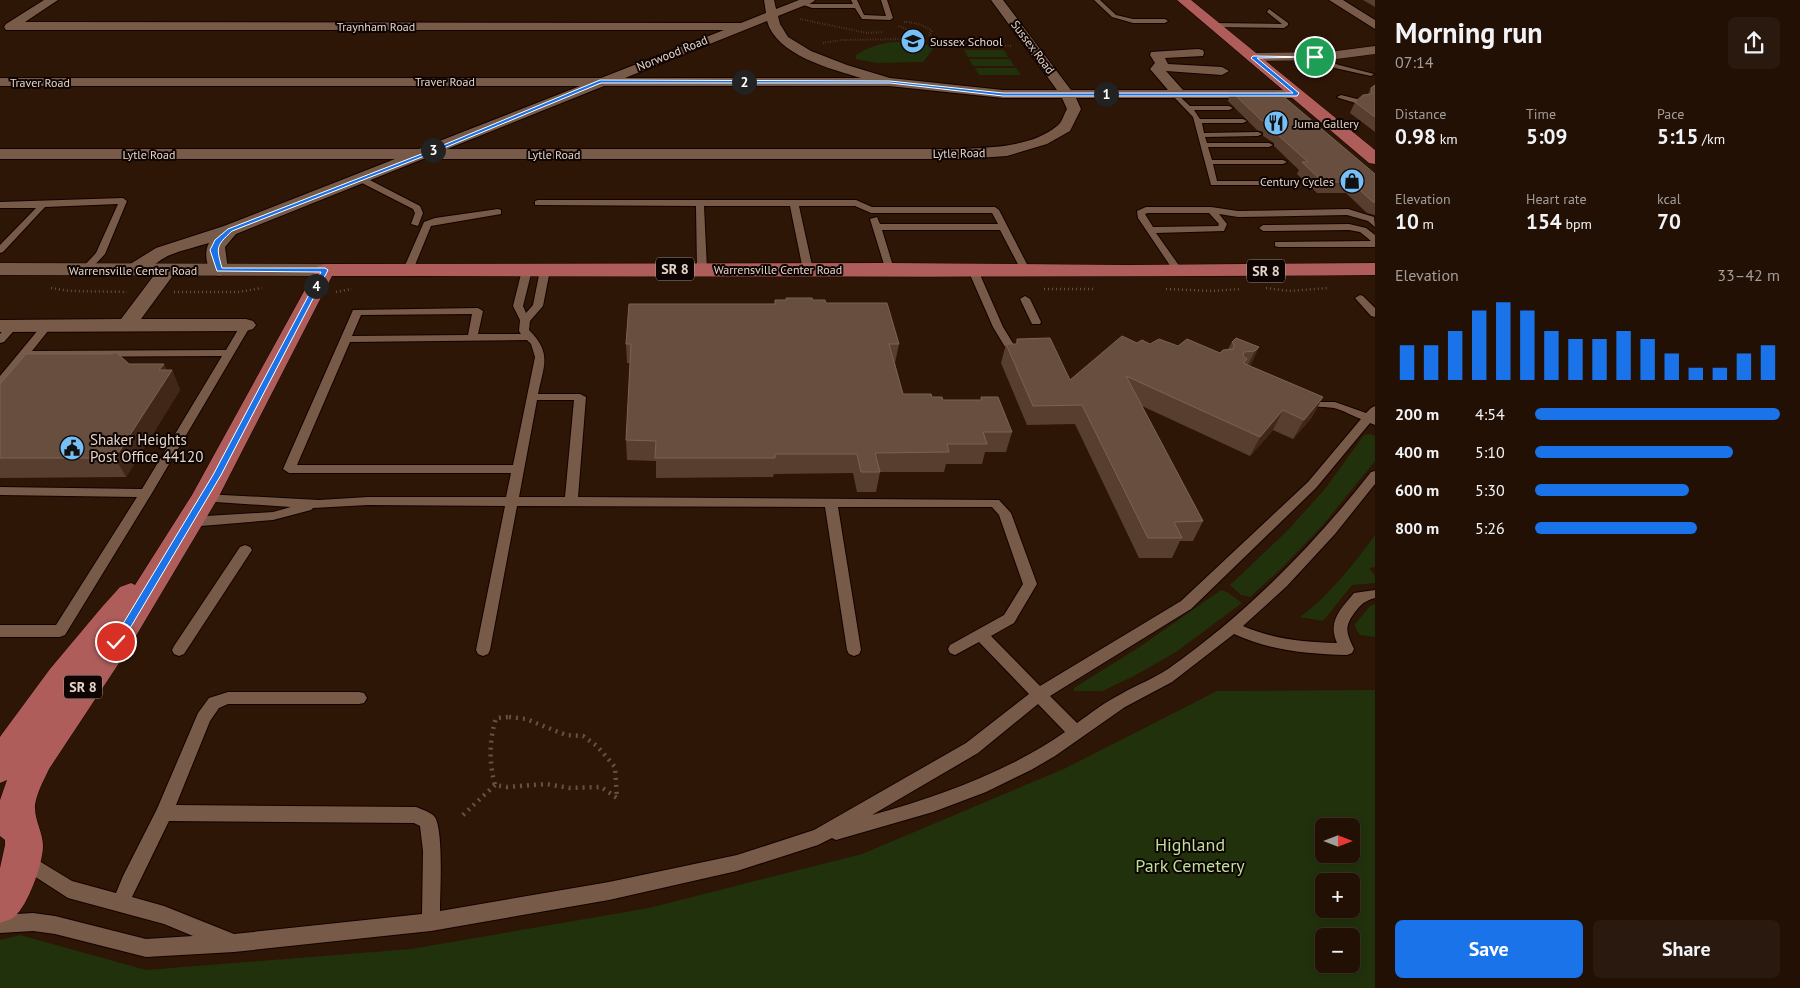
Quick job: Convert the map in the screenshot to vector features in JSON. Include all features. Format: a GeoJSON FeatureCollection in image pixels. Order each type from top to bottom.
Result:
{"type":"FeatureCollection","features":[{"type":"Feature","properties":{"kind":"main road"},"geometry":{"type":"LineString","coordinates":[[1183,0],[1375,158]]}},
{"type":"Feature","properties":{"kind":"main road"},"geometry":{"type":"LineString","coordinates":[[1253,57],[1315,57],[1375,50]]}},
{"type":"Feature","properties":{"kind":"main road","name":"Warrensville Center Road"},"geometry":{"type":"LineString","coordinates":[[0,269],[889,269],[1178,271],[1375,269]]}},
{"type":"Feature","properties":{"kind":"main road","name":"SR 8"},"geometry":{"type":"LineString","coordinates":[[0,903],[10,890],[17,805],[22,787],[36,758],[116,642],[204,498],[325,270]]}},
{"type":"Feature","properties":{"kind":"main road","name":"SR 8"},"geometry":{"type":"LineString","coordinates":[[0,767],[24,730],[93,637],[169,553]]}},
{"type":"Feature","properties":{"kind":"street"},"geometry":{"type":"LineString","coordinates":[[0,34],[52,0]]}},
{"type":"Feature","properties":{"kind":"street"},"geometry":{"type":"LineString","coordinates":[[768,0],[774,24],[783,39],[806,54],[842,68],[890,82],[1003,94],[1297,94]]}},
{"type":"Feature","properties":{"kind":"street","name":"Sussex Road"},"geometry":{"type":"LineString","coordinates":[[998,0],[1068,95]]}},
{"type":"Feature","properties":{"kind":"street"},"geometry":{"type":"LineString","coordinates":[[1335,0],[1375,25]]}},
{"type":"Feature","properties":{"kind":"street","name":"Norwood Road"},"geometry":{"type":"LineString","coordinates":[[134,270],[162,252],[230,230],[426,154],[600,81],[805,2]]}},
{"type":"Feature","properties":{"kind":"street","name":"Traynham Road"},"geometry":{"type":"LineString","coordinates":[[12,26],[740,26]]}},
{"type":"Feature","properties":{"kind":"street"},"geometry":{"type":"LineString","coordinates":[[1175,95],[1177,92],[1157,69],[1162,64],[1156,55],[1198,52]]}},
{"type":"Feature","properties":{"kind":"street"},"geometry":{"type":"LineString","coordinates":[[1160,67],[1222,72]]}},
{"type":"Feature","properties":{"kind":"street","name":"Traver Road"},"geometry":{"type":"LineString","coordinates":[[0,82],[890,82]]}},
{"type":"Feature","properties":{"kind":"street","name":"Lytle Road"},"geometry":{"type":"LineString","coordinates":[[0,154],[962,154],[1007,151],[1042,141],[1065,128],[1074,109],[1068,95]]}},
{"type":"Feature","properties":{"kind":"street","name":"Norwood Road"},"geometry":{"type":"LineString","coordinates":[[219,270],[213,250],[217,241],[230,230]]}},
{"type":"Feature","properties":{"kind":"street"},"geometry":{"type":"LineString","coordinates":[[126,326],[168,270]]}},
{"type":"Feature","properties":{"kind":"street"},"geometry":{"type":"LineString","coordinates":[[4,331],[47,326],[246,325]]}},
{"type":"Feature","properties":{"kind":"lane"},"geometry":{"type":"LineString","coordinates":[[854,0],[863,18],[890,18],[884,0]]}},
{"type":"Feature","properties":{"kind":"lane"},"geometry":{"type":"LineString","coordinates":[[1098,0],[1114,16],[1133,21],[1165,21]]}},
{"type":"Feature","properties":{"kind":"lane"},"geometry":{"type":"LineString","coordinates":[[805,2],[816,6],[857,6]]}},
{"type":"Feature","properties":{"kind":"lane"},"geometry":{"type":"LineString","coordinates":[[1213,26],[1286,24],[1269,12]]}},
{"type":"Feature","properties":{"kind":"lane"},"geometry":{"type":"LineString","coordinates":[[1315,57],[1336,67],[1371,74]]}},
{"type":"Feature","properties":{"kind":"lane"},"geometry":{"type":"LineString","coordinates":[[1175,95],[1196,116],[1214,183],[1294,183]]}},
{"type":"Feature","properties":{"kind":"lane"},"geometry":{"type":"LineString","coordinates":[[1341,98],[1362,103]]}},
{"type":"Feature","properties":{"kind":"lane"},"geometry":{"type":"LineString","coordinates":[[1188,108],[1229,108]]}},
{"type":"Feature","properties":{"kind":"lane"},"geometry":{"type":"LineString","coordinates":[[1198,121],[1243,121]]}},
{"type":"Feature","properties":{"kind":"lane"},"geometry":{"type":"LineString","coordinates":[[1202,135],[1258,134]]}},
{"type":"Feature","properties":{"kind":"lane"},"geometry":{"type":"LineString","coordinates":[[1205,145],[1269,145]]}},
{"type":"Feature","properties":{"kind":"lane"},"geometry":{"type":"LineString","coordinates":[[1209,162],[1283,162]]}},
{"type":"Feature","properties":{"kind":"lane"},"geometry":{"type":"LineString","coordinates":[[361,179],[417,208],[419,213],[415,224]]}},
{"type":"Feature","properties":{"kind":"lane"},"geometry":{"type":"LineString","coordinates":[[0,205],[123,201],[100,254],[86,269]]}},
{"type":"Feature","properties":{"kind":"lane"},"geometry":{"type":"LineString","coordinates":[[538,203],[856,203],[872,210],[995,210],[1026,270]]}},
{"type":"Feature","properties":{"kind":"lane"},"geometry":{"type":"LineString","coordinates":[[700,203],[702,269]]}},
{"type":"Feature","properties":{"kind":"lane"},"geometry":{"type":"LineString","coordinates":[[794,203],[808,270]]}},
{"type":"Feature","properties":{"kind":"lane"},"geometry":{"type":"LineString","coordinates":[[0,250],[43,205]]}},
{"type":"Feature","properties":{"kind":"lane"},"geometry":{"type":"LineString","coordinates":[[872,210],[889,269]]}},
{"type":"Feature","properties":{"kind":"lane"},"geometry":{"type":"LineString","coordinates":[[1178,271],[1140,213],[1146,210],[1211,210],[1238,214],[1348,212],[1371,219],[1375,224]]}},
{"type":"Feature","properties":{"kind":"lane"},"geometry":{"type":"LineString","coordinates":[[1150,230],[1222,230],[1223,224],[1211,210]]}},
{"type":"Feature","properties":{"kind":"lane"},"geometry":{"type":"LineString","coordinates":[[408,270],[427,224],[435,221],[498,212]]}},
{"type":"Feature","properties":{"kind":"lane"},"geometry":{"type":"LineString","coordinates":[[877,227],[1004,227]]}},
{"type":"Feature","properties":{"kind":"lane"},"geometry":{"type":"LineString","coordinates":[[1263,228],[1349,227],[1363,230],[1375,240]]}},
{"type":"Feature","properties":{"kind":"lane"},"geometry":{"type":"LineString","coordinates":[[1278,244],[1375,244]]}},
{"type":"Feature","properties":{"kind":"lane"},"geometry":{"type":"LineString","coordinates":[[525,320],[538,306],[536,270]]}},
{"type":"Feature","properties":{"kind":"lane"},"geometry":{"type":"LineString","coordinates":[[484,650],[540,354],[536,342],[524,332],[525,320],[518,306],[536,270]]}},
{"type":"Feature","properties":{"kind":"lane"},"geometry":{"type":"LineString","coordinates":[[973,270],[998,327],[1012,350]]}},
{"type":"Feature","properties":{"kind":"lane"},"geometry":{"type":"LineString","coordinates":[[1360,298],[1375,314]]}},
{"type":"Feature","properties":{"kind":"lane"},"geometry":{"type":"LineString","coordinates":[[1026,299],[1036,322]]}},
{"type":"Feature","properties":{"kind":"lane"},"geometry":{"type":"LineString","coordinates":[[472,338],[478,311],[357,312],[289,469],[518,469]]}},
{"type":"Feature","properties":{"kind":"lane"},"geometry":{"type":"LineString","coordinates":[[0,631],[60,631],[146,493],[246,325]]}},
{"type":"Feature","properties":{"kind":"lane"},"geometry":{"type":"LineString","coordinates":[[0,383],[47,326]]}},
{"type":"Feature","properties":{"kind":"lane"},"geometry":{"type":"LineString","coordinates":[[346,339],[529,337]]}},
{"type":"Feature","properties":{"kind":"lane"},"geometry":{"type":"LineString","coordinates":[[24,354],[230,353]]}},
{"type":"Feature","properties":{"kind":"lane"},"geometry":{"type":"LineString","coordinates":[[820,836],[972,748],[1039,696],[1186,605],[1312,485],[1373,416],[1335,405],[1320,405],[1291,394]]}},
{"type":"Feature","properties":{"kind":"lane"},"geometry":{"type":"LineString","coordinates":[[532,397],[580,396],[571,502]]}},
{"type":"Feature","properties":{"kind":"lane"},"geometry":{"type":"LineString","coordinates":[[0,924],[33,922],[55,925],[146,948],[234,943],[431,922],[628,888],[737,863],[820,836],[904,815],[1025,766],[1053,749],[1122,700],[1172,674],[1264,602],[1338,524],[1375,475]]}},
{"type":"Feature","properties":{"kind":"lane"},"geometry":{"type":"LineString","coordinates":[[0,491],[146,493]]}},
{"type":"Feature","properties":{"kind":"lane"},"geometry":{"type":"LineString","coordinates":[[204,498],[319,504],[368,501],[995,503],[1005,513],[1030,584],[1010,620],[954,649]]}},
{"type":"Feature","properties":{"kind":"lane"},"geometry":{"type":"LineString","coordinates":[[831,502],[854,650]]}},
{"type":"Feature","properties":{"kind":"lane"},"geometry":{"type":"LineString","coordinates":[[189,522],[273,516],[319,504]]}},
{"type":"Feature","properties":{"kind":"lane"},"geometry":{"type":"LineString","coordinates":[[179,650],[246,550]]}},
{"type":"Feature","properties":{"kind":"lane"},"geometry":{"type":"LineString","coordinates":[[1232,627],[1260,640],[1283,646],[1347,649],[1340,636],[1341,620],[1359,598],[1372,594]]}},
{"type":"Feature","properties":{"kind":"lane"},"geometry":{"type":"LineString","coordinates":[[982,636],[1075,732]]}},
{"type":"Feature","properties":{"kind":"lane"},"geometry":{"type":"LineString","coordinates":[[121,904],[129,882],[164,813],[204,718],[214,703],[228,698],[358,698]]}},
{"type":"Feature","properties":{"kind":"lane"},"geometry":{"type":"LineString","coordinates":[[164,813],[416,815],[428,822],[431,842],[431,922]]}},
{"type":"Feature","properties":{"kind":"lane"},"geometry":{"type":"LineString","coordinates":[[14,836],[68,889],[164,915],[234,943]]}},
{"type":"Feature","properties":{"kind":"path"},"geometry":{"type":"LineString","coordinates":[[794,18],[867,33],[883,32]]}},
{"type":"Feature","properties":{"kind":"path"},"geometry":{"type":"LineString","coordinates":[[904,22],[920,22],[927,26],[932,31],[929,34],[934,42],[1015,46]]}},
{"type":"Feature","properties":{"kind":"path"},"geometry":{"type":"LineString","coordinates":[[818,44],[841,40],[911,39],[907,29],[895,26]]}},
{"type":"Feature","properties":{"kind":"path"},"geometry":{"type":"LineString","coordinates":[[44,287],[79,292],[133,292]]}},
{"type":"Feature","properties":{"kind":"path"},"geometry":{"type":"LineString","coordinates":[[172,292],[238,292],[267,287]]}},
{"type":"Feature","properties":{"kind":"path"},"geometry":{"type":"LineString","coordinates":[[1262,288],[1289,291],[1333,288]]}},
{"type":"Feature","properties":{"kind":"path"},"geometry":{"type":"LineString","coordinates":[[496,718],[526,719],[566,735],[583,736],[597,746],[615,767],[616,798],[601,787],[570,788],[533,784],[507,787],[495,785],[489,758],[490,735],[496,718]]}},
{"type":"Feature","properties":{"kind":"path"},"geometry":{"type":"LineString","coordinates":[[463,814],[495,785]]}},
{"type":"Feature","properties":{"kind":"green space"},"geometry":{"type":"Polygon","coordinates":[[[884,43],[921,43],[933,49],[923,62],[876,63],[856,59],[856,55],[870,48],[884,43]]]}},
{"type":"Feature","properties":{"kind":"green space"},"geometry":{"type":"Polygon","coordinates":[[[964,50],[1004,50],[1008,57],[968,57],[964,50]]]}},
{"type":"Feature","properties":{"kind":"green space"},"geometry":{"type":"Polygon","coordinates":[[[969,59],[1010,59],[1014,66],[973,66],[969,59]]]}},
{"type":"Feature","properties":{"kind":"green space"},"geometry":{"type":"Polygon","coordinates":[[[975,68],[1016,68],[1021,75],[979,75],[975,68]]]}},
{"type":"Feature","properties":{"kind":"green space"},"geometry":{"type":"Polygon","coordinates":[[[1364,435],[1375,436],[1375,461],[1323,525],[1282,568],[1250,597],[1241,595],[1230,585],[1287,531],[1325,489],[1364,435]]]}},
{"type":"Feature","properties":{"kind":"green space"},"geometry":{"type":"Polygon","coordinates":[[[1375,535],[1375,567],[1369,568],[1375,576],[1375,583],[1352,585],[1323,621],[1300,617],[1331,589],[1375,535]]]}},
{"type":"Feature","properties":{"kind":"green space"},"geometry":{"type":"Polygon","coordinates":[[[1221,590],[1242,603],[1176,652],[1132,677],[1102,691],[1074,691],[1074,688],[1141,646],[1221,590]]]}},
{"type":"Feature","properties":{"kind":"green space"},"geometry":{"type":"Polygon","coordinates":[[[1375,604],[1375,637],[1360,635],[1355,624],[1370,606],[1375,604]]]}},
{"type":"Feature","properties":{"kind":"green space","name":"Highland Park Cemetery"},"geometry":{"type":"Polygon","coordinates":[[[1375,690],[1375,988],[0,988],[0,940],[20,935],[146,970],[411,949],[649,908],[862,854],[1066,768],[1217,691],[1375,690]]]}},
{"type":"Feature","properties":{"kind":"building"},"geometry":{"type":"Polygon","coordinates":[[[1375,85],[1375,117],[1355,102],[1363,95],[1372,94],[1371,88],[1375,85]]]}},
{"type":"Feature","properties":{"kind":"building"},"geometry":{"type":"Polygon","coordinates":[[[1231,91],[1277,91],[1375,174],[1375,202],[1351,182],[1323,182],[1302,162],[1308,162],[1267,125],[1267,122],[1261,120],[1231,91]]]}},
{"type":"Feature","properties":{"kind":"building"},"geometry":{"type":"Polygon","coordinates":[[[786,298],[812,298],[813,300],[825,300],[826,303],[887,303],[899,344],[889,344],[903,394],[931,394],[932,397],[942,397],[943,400],[982,400],[981,397],[998,397],[1012,432],[983,432],[987,444],[947,444],[949,452],[875,453],[880,472],[861,472],[857,454],[775,454],[775,458],[655,458],[656,441],[626,440],[631,344],[626,344],[629,304],[775,304],[775,300],[786,300],[786,298]]]}},
{"type":"Feature","properties":{"kind":"building"},"geometry":{"type":"Polygon","coordinates":[[[1122,336],[1137,343],[1142,340],[1150,344],[1159,339],[1178,346],[1187,339],[1220,353],[1223,350],[1233,349],[1234,345],[1232,342],[1236,338],[1259,347],[1255,351],[1244,352],[1243,356],[1247,359],[1243,363],[1323,397],[1304,420],[1283,410],[1260,437],[1126,376],[1203,521],[1174,522],[1182,538],[1148,538],[1082,405],[1033,406],[1006,344],[1017,344],[1017,339],[1050,338],[1070,380],[1122,336]]]}},
{"type":"Feature","properties":{"kind":"building","name":"Shaker Heights Post Office 44120"},"geometry":{"type":"Polygon","coordinates":[[[116,352],[129,364],[164,364],[159,370],[172,370],[115,458],[0,458],[0,384],[26,354],[111,354],[116,352]]]}},
{"type":"Feature","properties":{"kind":"place","name":"Sussex School"},"geometry":{"type":"Point","coordinates":[913,41]}},
{"type":"Feature","properties":{"kind":"place","name":"Juma Gallery"},"geometry":{"type":"Point","coordinates":[1276,123]}},
{"type":"Feature","properties":{"kind":"place","name":"Century Cycles"},"geometry":{"type":"Point","coordinates":[1352,181]}},
{"type":"Feature","properties":{"kind":"place","name":"Shaker Heights Post Office 44120"},"geometry":{"type":"Point","coordinates":[72,448]}},
{"type":"Feature","properties":{"kind":"route"},"geometry":{"type":"LineString","coordinates":[[116,642],[217,475],[325,270],[219,270],[213,250],[217,241],[230,230],[426,154],[600,81],[890,82],[1003,94],[1297,94],[1253,57],[1315,57]]}}]}
